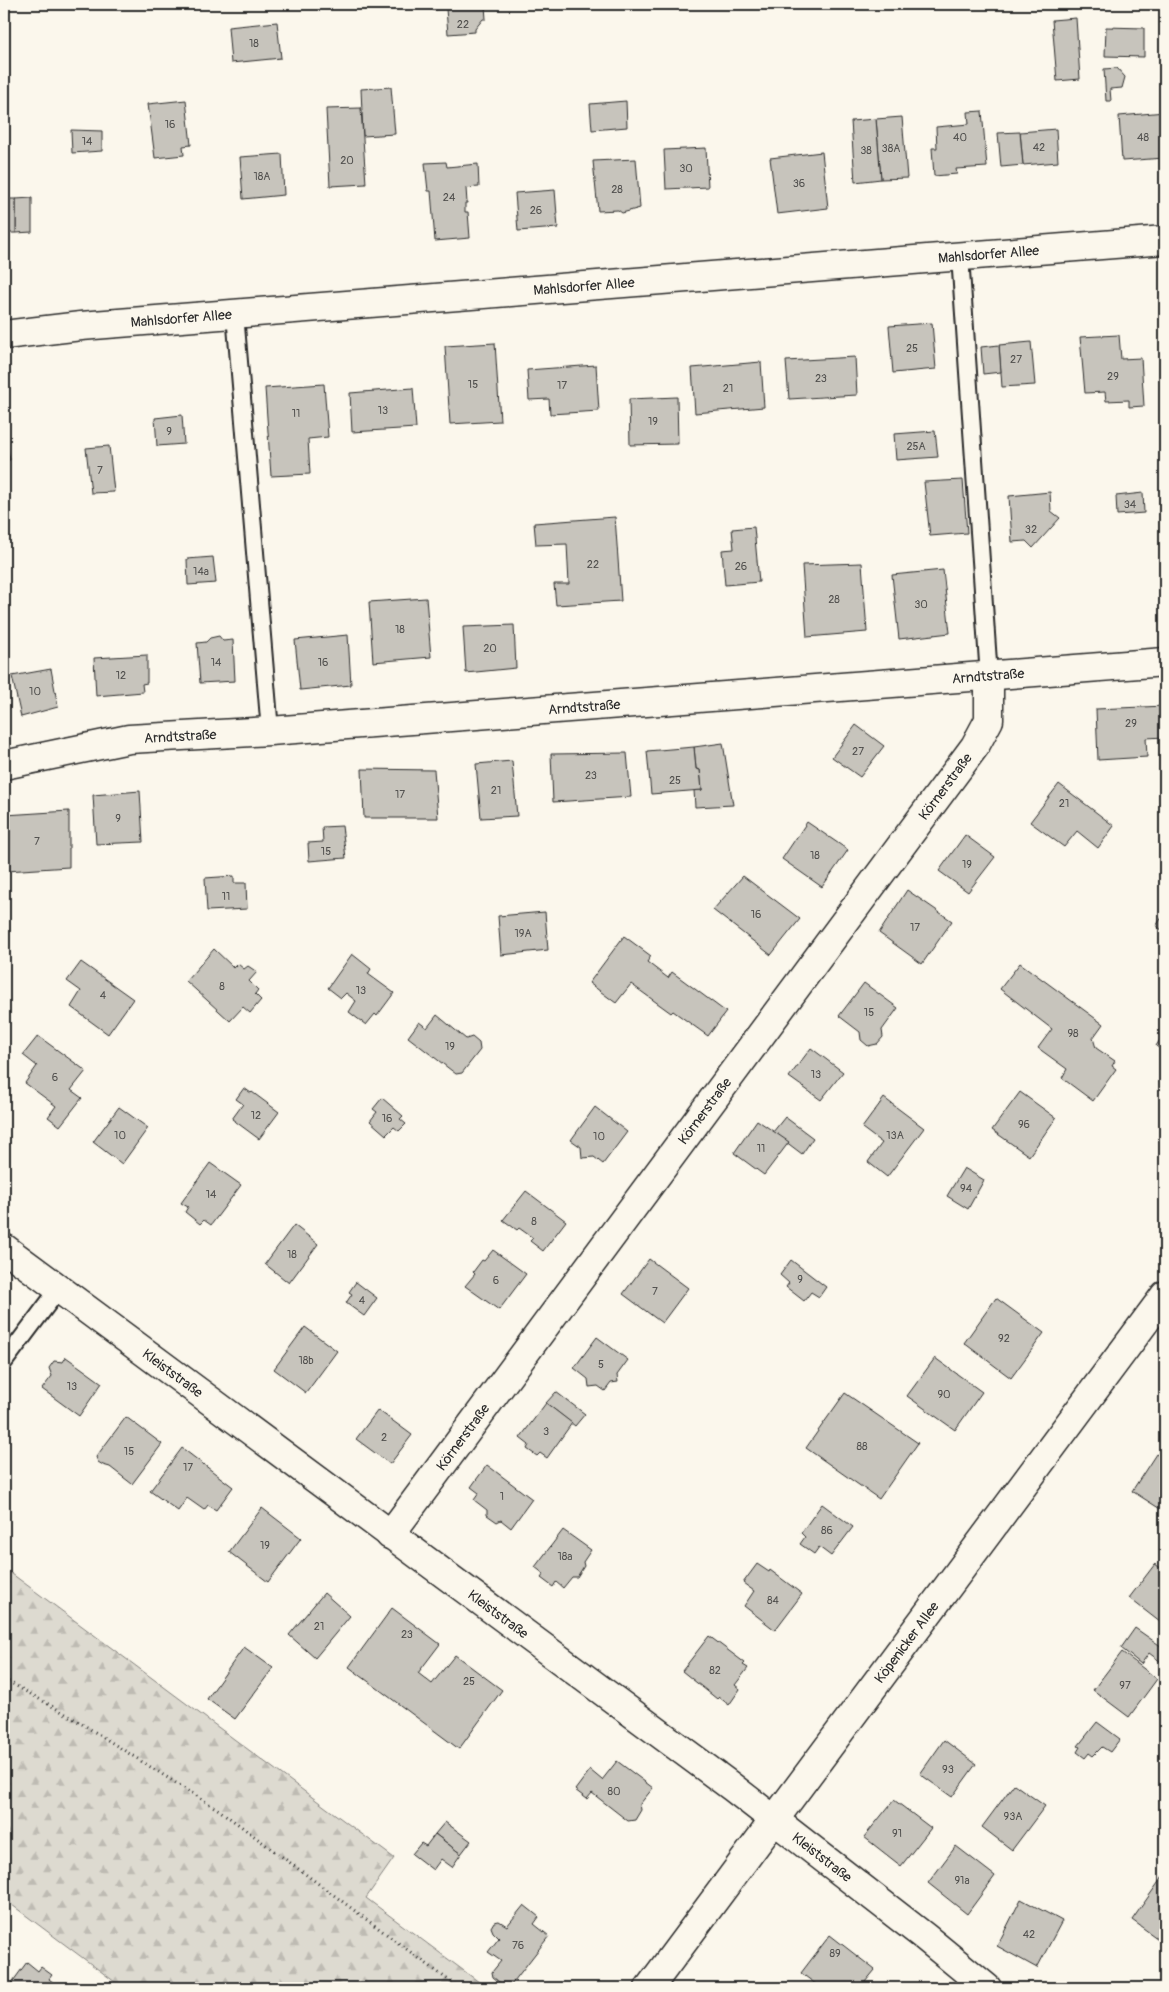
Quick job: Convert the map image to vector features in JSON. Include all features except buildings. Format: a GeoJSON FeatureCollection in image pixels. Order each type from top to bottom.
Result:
{"type":"FeatureCollection","features":[{"type":"Feature","properties":{"kind":"street","name":"Mahlsdorfer Allee"},"geometry":{"type":"LineString","coordinates":[[4,335],[81,326],[1165,240]]}},
{"type":"Feature","properties":{"kind":"street","name":"Arndtstraße"},"geometry":{"type":"LineString","coordinates":[[4,765],[129,739],[270,731],[1165,662]]}},
{"type":"Feature","properties":{"kind":"street","name":"Körnerstraße"},"geometry":{"type":"LineString","coordinates":[[390,1535],[975,746],[988,720],[989,676]]}},
{"type":"Feature","properties":{"kind":"street","name":"Kleiststraße"},"geometry":{"type":"LineString","coordinates":[[4,1248],[58,1290],[775,1820],[926,1937],[987,1988]]}},
{"type":"Feature","properties":{"kind":"street","name":"Köpenicker Allee"},"geometry":{"type":"LineString","coordinates":[[649,1988],[1165,1296]]}},
{"type":"Feature","properties":{"kind":"lane"},"geometry":{"type":"LineString","coordinates":[[960,256],[989,676]]}},
{"type":"Feature","properties":{"kind":"lane"},"geometry":{"type":"LineString","coordinates":[[235,314],[270,731]]}},
{"type":"Feature","properties":{"kind":"lane"},"geometry":{"type":"LineString","coordinates":[[4,1362],[58,1290]]}},
{"type":"Feature","properties":{"kind":"path"},"geometry":{"type":"LineString","coordinates":[[4,1679],[71,1717],[218,1810],[459,1988]]}},
{"type":"Feature","properties":{"kind":"green space"},"geometry":{"type":"Polygon","coordinates":[[[4,1568],[394,1858],[366,1898],[487,1988],[123,1988],[4,1899],[4,1568]]]}}]}
